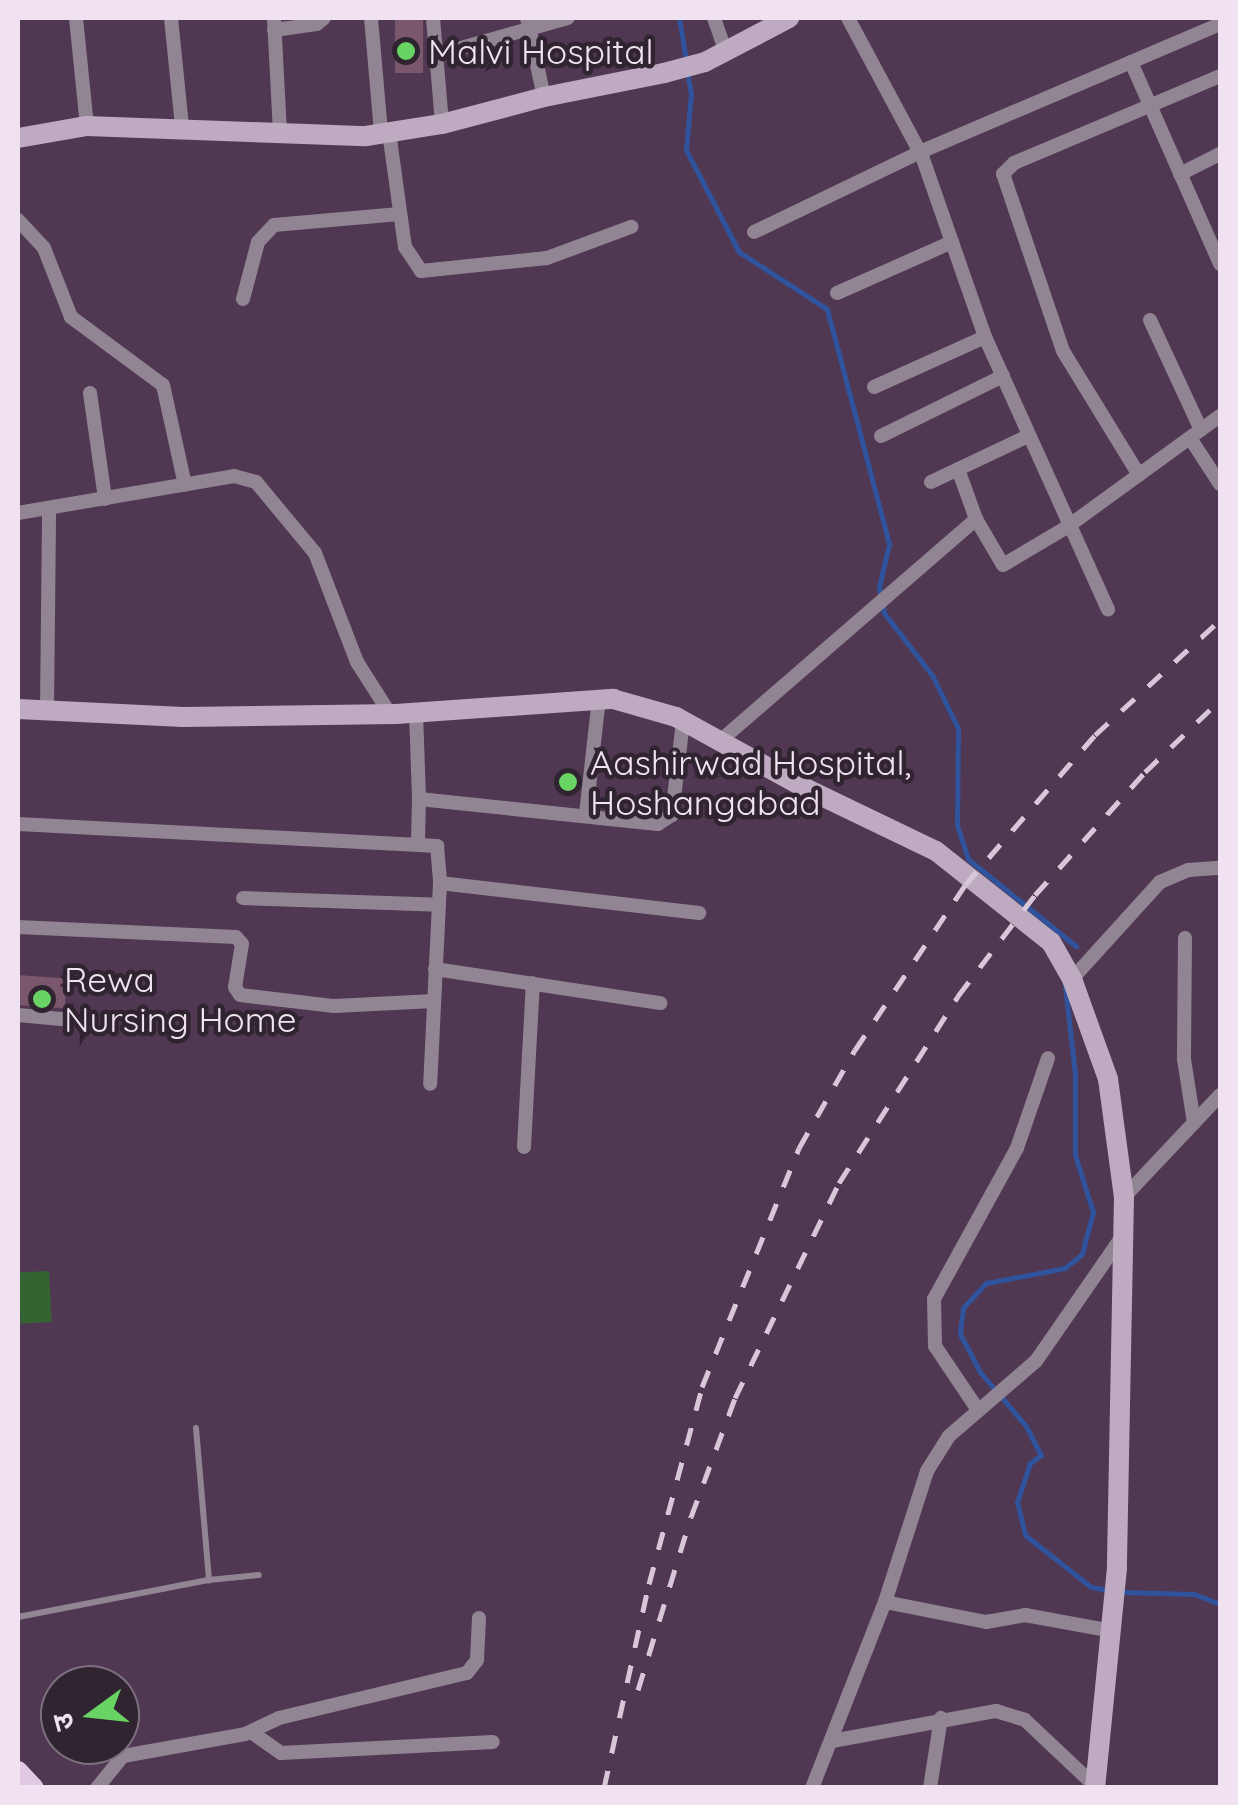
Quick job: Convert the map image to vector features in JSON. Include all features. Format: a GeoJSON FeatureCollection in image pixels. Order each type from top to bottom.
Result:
{"type":"FeatureCollection","features":[{"type":"Feature","properties":{"kind":"main road"},"geometry":{"type":"LineString","coordinates":[[18,1772],[34,1788]]}},
{"type":"Feature","properties":{"kind":"street"},"geometry":{"type":"LineString","coordinates":[[76,18],[88,126]]}},
{"type":"Feature","properties":{"kind":"street"},"geometry":{"type":"LineString","coordinates":[[171,18],[182,127]]}},
{"type":"Feature","properties":{"kind":"street"},"geometry":{"type":"LineString","coordinates":[[280,133],[274,24],[318,24],[324,18]]}},
{"type":"Feature","properties":{"kind":"street"},"geometry":{"type":"LineString","coordinates":[[371,18],[385,132],[408,257],[421,271],[546,258],[631,227]]}},
{"type":"Feature","properties":{"kind":"street"},"geometry":{"type":"LineString","coordinates":[[433,18],[442,124]]}},
{"type":"Feature","properties":{"kind":"street"},"geometry":{"type":"LineString","coordinates":[[436,54],[528,24],[568,18]]}},
{"type":"Feature","properties":{"kind":"street"},"geometry":{"type":"LineString","coordinates":[[714,18],[726,52]]}},
{"type":"Feature","properties":{"kind":"street"},"geometry":{"type":"LineString","coordinates":[[18,138],[88,126],[280,133],[385,132],[442,124],[705,62],[789,18]]}},
{"type":"Feature","properties":{"kind":"street"},"geometry":{"type":"LineString","coordinates":[[848,18],[920,152],[984,337],[1067,528],[1108,610]]}},
{"type":"Feature","properties":{"kind":"street"},"geometry":{"type":"LineString","coordinates":[[528,24],[544,97]]}},
{"type":"Feature","properties":{"kind":"street"},"geometry":{"type":"LineString","coordinates":[[754,232],[920,152],[1220,24]]}},
{"type":"Feature","properties":{"kind":"street"},"geometry":{"type":"LineString","coordinates":[[1131,62],[1180,174],[1214,232],[1220,264]]}},
{"type":"Feature","properties":{"kind":"street"},"geometry":{"type":"LineString","coordinates":[[1139,475],[1063,350],[1003,174],[1014,163],[1220,76]]}},
{"type":"Feature","properties":{"kind":"street"},"geometry":{"type":"LineString","coordinates":[[1180,174],[1220,154]]}},
{"type":"Feature","properties":{"kind":"street"},"geometry":{"type":"LineString","coordinates":[[243,299],[258,242],[274,225],[400,214]]}},
{"type":"Feature","properties":{"kind":"street"},"geometry":{"type":"LineString","coordinates":[[18,220],[44,248],[67,312],[163,385],[186,485]]}},
{"type":"Feature","properties":{"kind":"street"},"geometry":{"type":"LineString","coordinates":[[837,294],[952,242]]}},
{"type":"Feature","properties":{"kind":"street"},"geometry":{"type":"LineString","coordinates":[[1150,320],[1220,484]]}},
{"type":"Feature","properties":{"kind":"street"},"geometry":{"type":"LineString","coordinates":[[874,387],[984,337]]}},
{"type":"Feature","properties":{"kind":"street"},"geometry":{"type":"LineString","coordinates":[[881,436],[1003,376]]}},
{"type":"Feature","properties":{"kind":"street"},"geometry":{"type":"LineString","coordinates":[[90,393],[105,499]]}},
{"type":"Feature","properties":{"kind":"street"},"geometry":{"type":"LineString","coordinates":[[958,469],[976,519],[1003,565],[1067,528],[1220,416]]}},
{"type":"Feature","properties":{"kind":"street"},"geometry":{"type":"LineString","coordinates":[[931,482],[1028,436]]}},
{"type":"Feature","properties":{"kind":"street"},"geometry":{"type":"LineString","coordinates":[[18,513],[245,477],[263,489],[315,553],[357,662],[390,714]]}},
{"type":"Feature","properties":{"kind":"street"},"geometry":{"type":"LineString","coordinates":[[48,508],[48,710]]}},
{"type":"Feature","properties":{"kind":"street"},"geometry":{"type":"LineString","coordinates":[[720,741],[976,519]]}},
{"type":"Feature","properties":{"kind":"street"},"geometry":{"type":"LineString","coordinates":[[586,814],[599,699]]}},
{"type":"Feature","properties":{"kind":"street"},"geometry":{"type":"LineString","coordinates":[[18,709],[182,717],[390,714],[612,699],[683,721],[936,850],[1051,942],[1072,979],[1108,1079],[1124,1197],[1117,1568],[1095,1787]]}},
{"type":"Feature","properties":{"kind":"street"},"geometry":{"type":"LineString","coordinates":[[416,712],[418,842]]}},
{"type":"Feature","properties":{"kind":"street"},"geometry":{"type":"LineString","coordinates":[[419,799],[667,822],[672,814],[683,721]]}},
{"type":"Feature","properties":{"kind":"street"},"geometry":{"type":"LineString","coordinates":[[18,824],[432,844],[440,850],[440,883],[430,1084]]}},
{"type":"Feature","properties":{"kind":"street"},"geometry":{"type":"LineString","coordinates":[[1072,979],[1160,882],[1188,870],[1220,868]]}},
{"type":"Feature","properties":{"kind":"street"},"geometry":{"type":"LineString","coordinates":[[440,883],[699,913]]}},
{"type":"Feature","properties":{"kind":"street"},"geometry":{"type":"LineString","coordinates":[[243,898],[439,904]]}},
{"type":"Feature","properties":{"kind":"street"},"geometry":{"type":"LineString","coordinates":[[18,927],[236,937],[242,944],[235,987],[240,995],[334,1006],[434,1001]]}},
{"type":"Feature","properties":{"kind":"street"},"geometry":{"type":"LineString","coordinates":[[1185,938],[1184,1059],[1194,1123]]}},
{"type":"Feature","properties":{"kind":"street"},"geometry":{"type":"LineString","coordinates":[[435,969],[660,1003]]}},
{"type":"Feature","properties":{"kind":"street"},"geometry":{"type":"LineString","coordinates":[[524,1147],[533,983]]}},
{"type":"Feature","properties":{"kind":"street"},"geometry":{"type":"LineString","coordinates":[[18,1016],[72,1020]]}},
{"type":"Feature","properties":{"kind":"street"},"geometry":{"type":"LineString","coordinates":[[984,1407],[935,1346],[934,1299],[1017,1148],[1048,1058]]}},
{"type":"Feature","properties":{"kind":"street"},"geometry":{"type":"LineString","coordinates":[[1124,1197],[1220,1095]]}},
{"type":"Feature","properties":{"kind":"street"},"geometry":{"type":"LineString","coordinates":[[812,1788],[884,1602],[927,1471],[948,1436],[1036,1361],[1122,1235]]}},
{"type":"Feature","properties":{"kind":"street"},"geometry":{"type":"LineString","coordinates":[[884,1602],[986,1622],[1025,1615],[1112,1623]]}},
{"type":"Feature","properties":{"kind":"street"},"geometry":{"type":"LineString","coordinates":[[96,1788],[123,1756],[252,1732],[279,1718],[467,1673],[477,1660],[479,1618]]}},
{"type":"Feature","properties":{"kind":"street"},"geometry":{"type":"LineString","coordinates":[[832,1741],[941,1718],[996,1711],[1025,1720],[1095,1787]]}},
{"type":"Feature","properties":{"kind":"street"},"geometry":{"type":"LineString","coordinates":[[930,1788],[941,1718]]}},
{"type":"Feature","properties":{"kind":"street"},"geometry":{"type":"LineString","coordinates":[[252,1732],[282,1753],[493,1742]]}},
{"type":"Feature","properties":{"kind":"lane"},"geometry":{"type":"LineString","coordinates":[[196,1428],[208,1580]]}},
{"type":"Feature","properties":{"kind":"lane"},"geometry":{"type":"LineString","coordinates":[[18,1617],[208,1580],[259,1575]]}},
{"type":"Feature","properties":{"kind":"green space"},"geometry":{"type":"Polygon","coordinates":[[[49,1271],[52,1322],[21,1324],[18,1273],[49,1271]]]}},
{"type":"Feature","properties":{"kind":"building"},"geometry":{"type":"Polygon","coordinates":[[[395,18],[423,18],[423,73],[395,73],[395,18]]]}},
{"type":"Feature","properties":{"kind":"building"},"geometry":{"type":"Polygon","coordinates":[[[563,771],[580,774],[577,792],[560,789],[563,771]]]}},
{"type":"Feature","properties":{"kind":"building"},"geometry":{"type":"Polygon","coordinates":[[[18,975],[67,978],[65,1008],[18,1005],[18,975]]]}},
{"type":"Feature","properties":{"kind":"waterway"},"geometry":{"type":"LineString","coordinates":[[679,18],[686,60]]}},
{"type":"Feature","properties":{"kind":"waterway"},"geometry":{"type":"LineString","coordinates":[[687,71],[691,93],[686,150],[739,252],[827,309],[889,544],[879,587],[884,613],[932,675],[958,728],[957,825],[968,859],[1076,946]]}},
{"type":"Feature","properties":{"kind":"waterway"},"geometry":{"type":"LineString","coordinates":[[1065,986],[1075,1074],[1075,1155],[1093,1212],[1082,1254],[1065,1268],[986,1283],[963,1308],[960,1334],[980,1372],[1026,1426],[1041,1455],[1030,1463],[1017,1502],[1025,1535],[1091,1587],[1110,1590]]}},
{"type":"Feature","properties":{"kind":"waterway"},"geometry":{"type":"LineString","coordinates":[[1121,1592],[1194,1594],[1220,1604]]}},
{"type":"Feature","properties":{"kind":"railway"},"geometry":{"type":"LineString","coordinates":[[604,1788],[649,1584],[702,1387],[799,1148],[855,1050],[965,885],[1095,735],[1220,620]]}},
{"type":"Feature","properties":{"kind":"railway"},"geometry":{"type":"LineString","coordinates":[[638,1690],[691,1517],[735,1398],[839,1183],[958,996],[1035,895],[1145,772],[1220,700]]}},
{"type":"Feature","properties":{"kind":"place","name":"Malvi Hospital"},"geometry":{"type":"Point","coordinates":[406,51]}},
{"type":"Feature","properties":{"kind":"place","name":"Aashirwad Hospital, Hoshangabad"},"geometry":{"type":"Point","coordinates":[568,782]}},
{"type":"Feature","properties":{"kind":"place","name":"Rewa Nursing Home"},"geometry":{"type":"Point","coordinates":[42,999]}}]}
